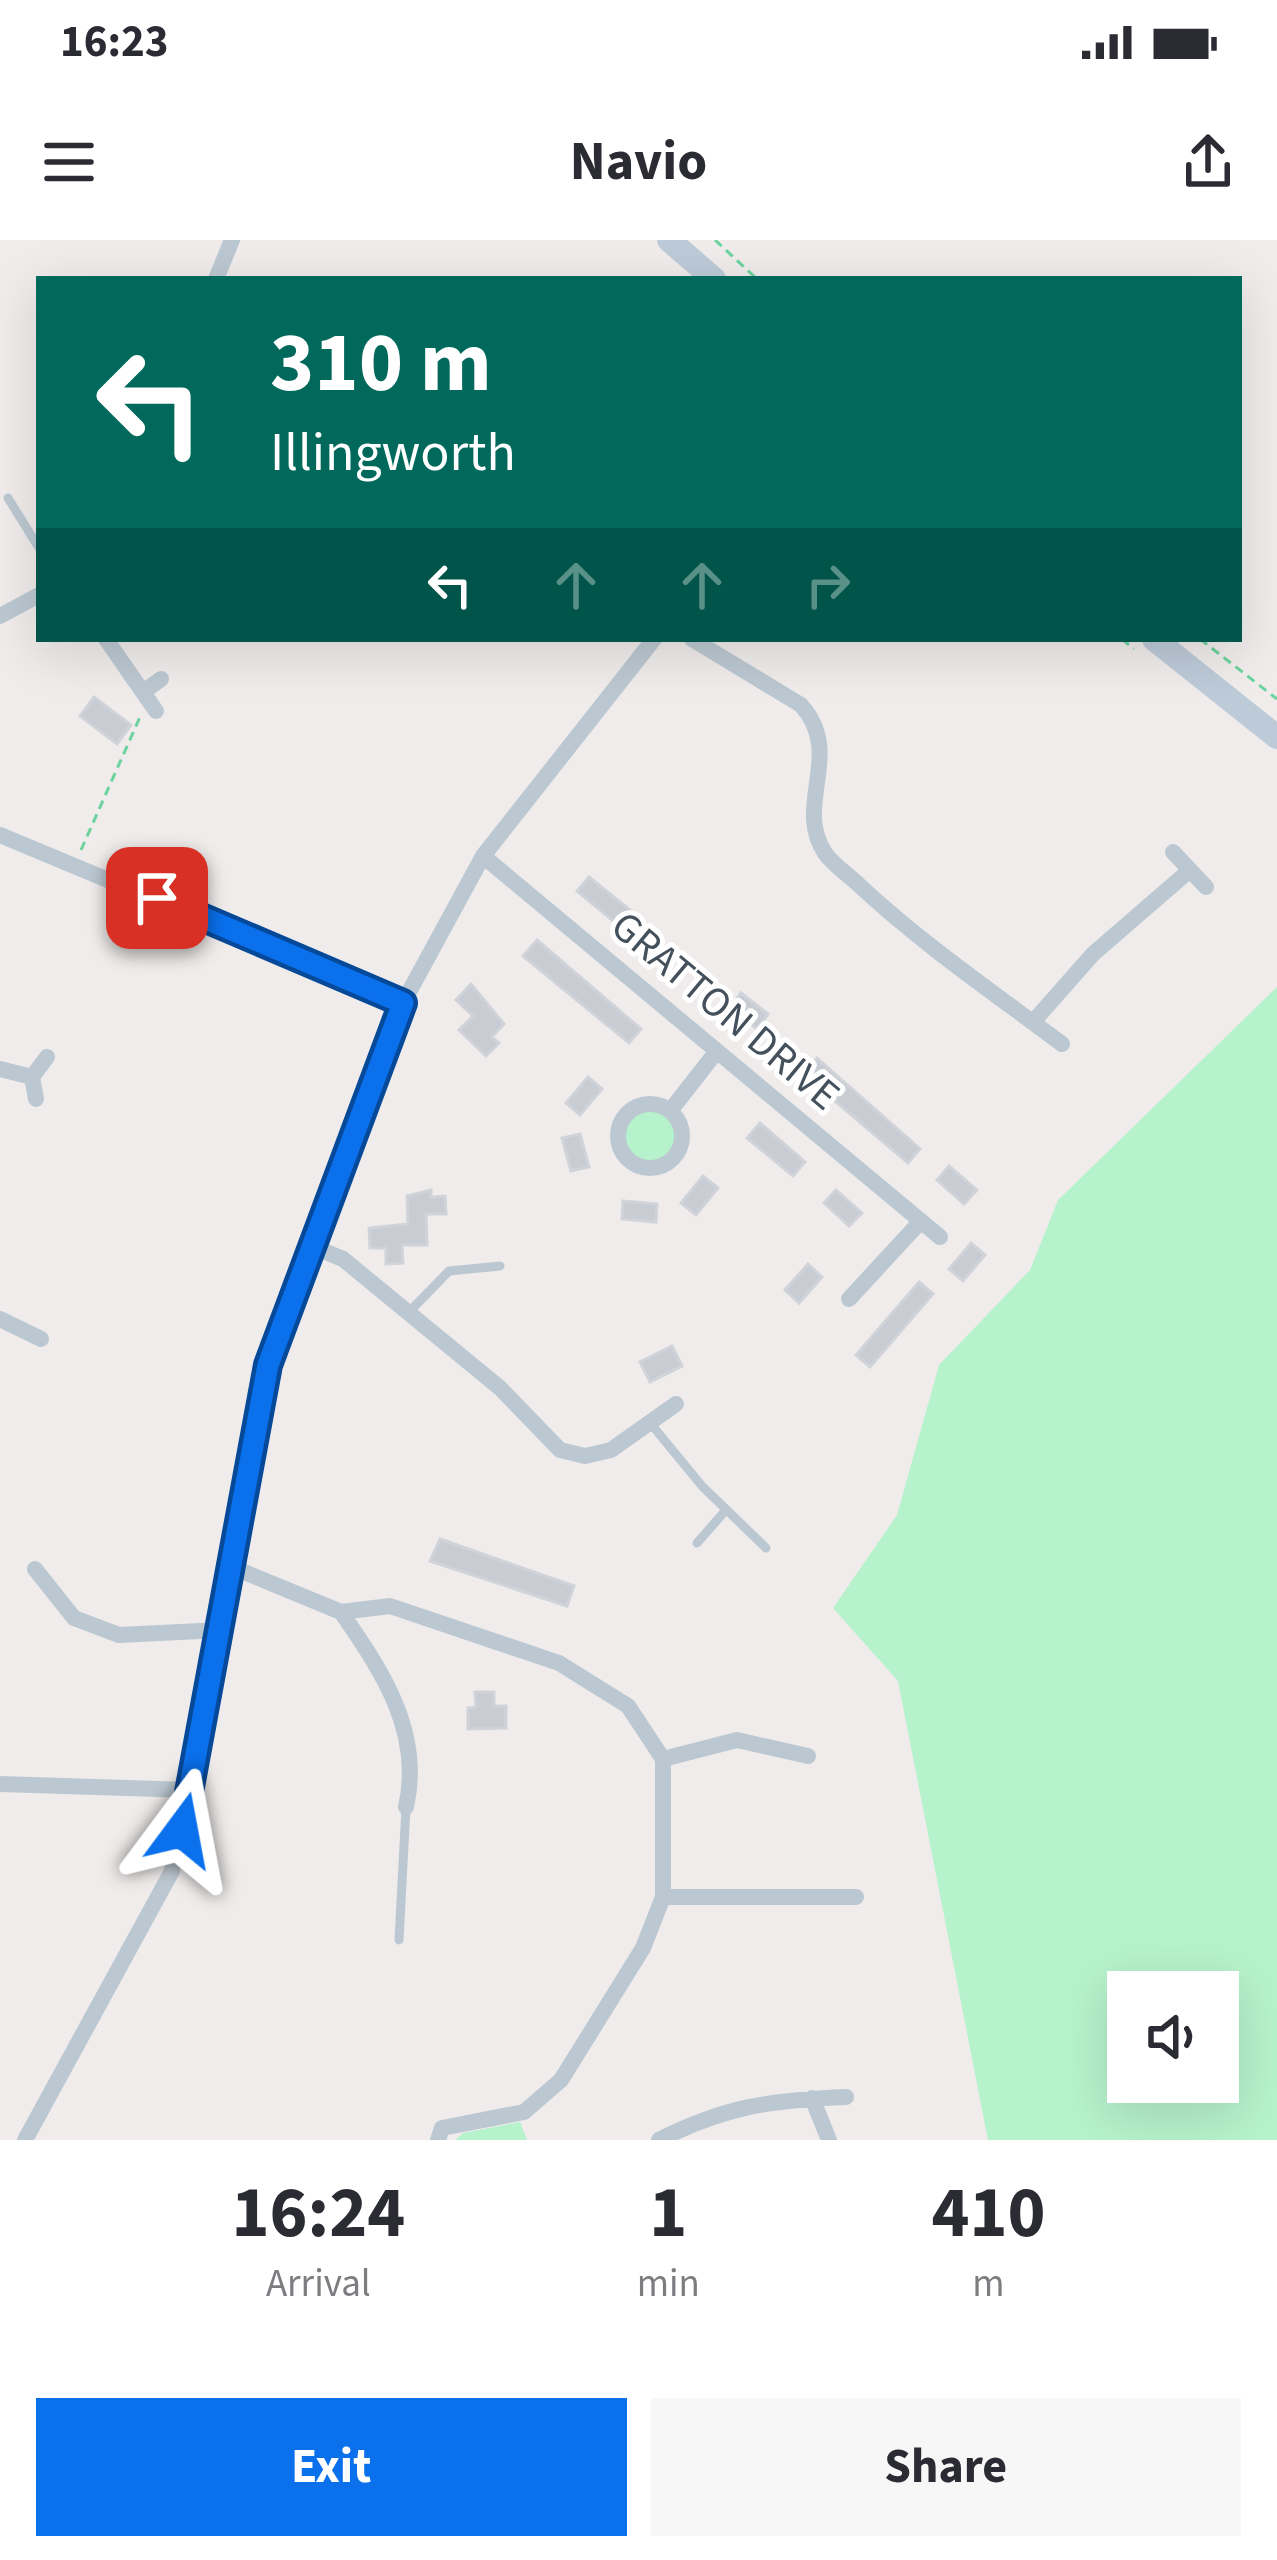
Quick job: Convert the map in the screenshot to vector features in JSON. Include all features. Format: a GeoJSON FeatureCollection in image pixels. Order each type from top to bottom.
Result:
{"type":"FeatureCollection","features":[{"type":"Feature","properties":{"kind":"main road"},"geometry":{"type":"LineString","coordinates":[[669,240],[711,276]]}},
{"type":"Feature","properties":{"kind":"main road"},"geometry":{"type":"LineString","coordinates":[[1158,642],[1277,737]]}},
{"type":"Feature","properties":{"kind":"street"},"geometry":{"type":"LineString","coordinates":[[216,276],[232,240]]}},
{"type":"Feature","properties":{"kind":"street"},"geometry":{"type":"LineString","coordinates":[[0,616],[36,597]]}},
{"type":"Feature","properties":{"kind":"street"},"geometry":{"type":"LineString","coordinates":[[108,642],[149,700],[161,679]]}},
{"type":"Feature","properties":{"kind":"street"},"geometry":{"type":"LineString","coordinates":[[26,2140],[172,1871],[268,1365],[403,1003],[483,856],[652,642]]}},
{"type":"Feature","properties":{"kind":"street"},"geometry":{"type":"LineString","coordinates":[[697,642],[801,705],[812,718],[823,745],[814,810],[824,852],[887,912],[1062,1044]]}},
{"type":"Feature","properties":{"kind":"street"},"geometry":{"type":"LineString","coordinates":[[0,835],[403,1003]]}},
{"type":"Feature","properties":{"kind":"street"},"geometry":{"type":"LineString","coordinates":[[1173,852],[1205,887]]}},
{"type":"Feature","properties":{"kind":"street","name":"GRATTON DRIVE"},"geometry":{"type":"LineString","coordinates":[[483,856],[940,1237]]}},
{"type":"Feature","properties":{"kind":"street"},"geometry":{"type":"LineString","coordinates":[[1033,1022],[1093,954],[1190,870]]}},
{"type":"Feature","properties":{"kind":"street"},"geometry":{"type":"LineString","coordinates":[[670,1111],[717,1051]]}},
{"type":"Feature","properties":{"kind":"street"},"geometry":{"type":"LineString","coordinates":[[36,1099],[32,1077],[47,1058]]}},
{"type":"Feature","properties":{"kind":"street"},"geometry":{"type":"LineString","coordinates":[[0,1069],[32,1077]]}},
{"type":"Feature","properties":{"kind":"street"},"geometry":{"type":"LineString","coordinates":[[849,1299],[921,1221]]}},
{"type":"Feature","properties":{"kind":"street"},"geometry":{"type":"LineString","coordinates":[[314,1246],[343,1259],[500,1388],[541,1436],[560,1450],[599,1454],[676,1404]]}},
{"type":"Feature","properties":{"kind":"street"},"geometry":{"type":"LineString","coordinates":[[0,1319],[41,1339]]}},
{"type":"Feature","properties":{"kind":"street"},"geometry":{"type":"LineString","coordinates":[[232,1567],[341,1612],[390,1606],[559,1663],[628,1706],[663,1759],[663,1897],[643,1948],[561,2080],[524,2111],[442,2128],[438,2140]]}},
{"type":"Feature","properties":{"kind":"street"},"geometry":{"type":"LineString","coordinates":[[35,1569],[74,1618],[118,1635],[221,1630]]}},
{"type":"Feature","properties":{"kind":"street"},"geometry":{"type":"LineString","coordinates":[[341,1612],[382,1671],[408,1738],[413,1763],[406,1807]]}},
{"type":"Feature","properties":{"kind":"street"},"geometry":{"type":"LineString","coordinates":[[663,1759],[737,1740],[808,1756]]}},
{"type":"Feature","properties":{"kind":"street"},"geometry":{"type":"LineString","coordinates":[[0,1784],[191,1790]]}},
{"type":"Feature","properties":{"kind":"street"},"geometry":{"type":"LineString","coordinates":[[663,1897],[856,1897]]}},
{"type":"Feature","properties":{"kind":"street"},"geometry":{"type":"LineString","coordinates":[[659,2140],[713,2113],[769,2100],[846,2097]]}},
{"type":"Feature","properties":{"kind":"street"},"geometry":{"type":"LineString","coordinates":[[812,2098],[829,2140]]}},
{"type":"Feature","properties":{"kind":"lane"},"geometry":{"type":"LineString","coordinates":[[8,498],[36,543]]}},
{"type":"Feature","properties":{"kind":"lane"},"geometry":{"type":"LineString","coordinates":[[407,1315],[449,1271],[500,1266]]}},
{"type":"Feature","properties":{"kind":"lane"},"geometry":{"type":"LineString","coordinates":[[651,1424],[766,1548]]}},
{"type":"Feature","properties":{"kind":"lane"},"geometry":{"type":"LineString","coordinates":[[697,1543],[726,1510]]}},
{"type":"Feature","properties":{"kind":"lane"},"geometry":{"type":"LineString","coordinates":[[399,1940],[406,1807]]}},
{"type":"Feature","properties":{"kind":"path"},"geometry":{"type":"LineString","coordinates":[[715,240],[754,276]]}},
{"type":"Feature","properties":{"kind":"path"},"geometry":{"type":"LineString","coordinates":[[1204,642],[1277,699]]}},
{"type":"Feature","properties":{"kind":"path"},"geometry":{"type":"LineString","coordinates":[[75,863],[149,700]]}},
{"type":"Feature","properties":{"kind":"green space"},"geometry":{"type":"Polygon","coordinates":[[[1277,987],[1277,2140],[988,2140],[898,1681],[833,1608],[897,1515],[939,1365],[1030,1270],[1058,1200],[1277,987]]]}},
{"type":"Feature","properties":{"kind":"green space"},"geometry":{"type":"Polygon","coordinates":[[[650,1111],[668,1118],[675,1136],[668,1154],[650,1161],[632,1154],[625,1136],[632,1118],[650,1111]]]}},
{"type":"Feature","properties":{"kind":"green space"},"geometry":{"type":"Polygon","coordinates":[[[520,2122],[527,2140],[455,2140],[463,2133],[520,2122]]]}},
{"type":"Feature","properties":{"kind":"building"},"geometry":{"type":"Polygon","coordinates":[[[94,697],[131,725],[117,744],[80,716],[94,697]]]}},
{"type":"Feature","properties":{"kind":"building"},"geometry":{"type":"Polygon","coordinates":[[[589,877],[636,915],[623,929],[577,891],[589,877]]]}},
{"type":"Feature","properties":{"kind":"building"},"geometry":{"type":"Polygon","coordinates":[[[537,940],[641,1029],[629,1043],[523,956],[537,940]]]}},
{"type":"Feature","properties":{"kind":"building"},"geometry":{"type":"Polygon","coordinates":[[[471,984],[504,1024],[492,1037],[499,1043],[486,1056],[459,1030],[473,1016],[456,1000],[471,984]]]}},
{"type":"Feature","properties":{"kind":"building"},"geometry":{"type":"Polygon","coordinates":[[[741,993],[768,1014],[757,1029],[730,1008],[741,993]]]}},
{"type":"Feature","properties":{"kind":"building"},"geometry":{"type":"Polygon","coordinates":[[[817,1058],[920,1149],[908,1163],[803,1074],[817,1058]]]}},
{"type":"Feature","properties":{"kind":"building"},"geometry":{"type":"Polygon","coordinates":[[[588,1077],[602,1089],[580,1115],[566,1103],[588,1077]]]}},
{"type":"Feature","properties":{"kind":"building"},"geometry":{"type":"Polygon","coordinates":[[[760,1123],[805,1162],[793,1176],[747,1138],[760,1123]]]}},
{"type":"Feature","properties":{"kind":"building"},"geometry":{"type":"Polygon","coordinates":[[[580,1134],[589,1167],[571,1171],[562,1138],[580,1134]]]}},
{"type":"Feature","properties":{"kind":"building"},"geometry":{"type":"Polygon","coordinates":[[[949,1166],[977,1190],[964,1204],[937,1180],[949,1166]]]}},
{"type":"Feature","properties":{"kind":"building"},"geometry":{"type":"Polygon","coordinates":[[[703,1176],[718,1188],[696,1215],[681,1203],[703,1176]]]}},
{"type":"Feature","properties":{"kind":"building"},"geometry":{"type":"Polygon","coordinates":[[[431,1190],[431,1197],[445,1196],[446,1214],[426,1214],[427,1245],[402,1245],[403,1263],[386,1264],[386,1248],[370,1248],[369,1228],[408,1224],[407,1196],[431,1190]]]}},
{"type":"Feature","properties":{"kind":"building"},"geometry":{"type":"Polygon","coordinates":[[[836,1190],[862,1213],[849,1226],[824,1203],[836,1190]]]}},
{"type":"Feature","properties":{"kind":"building"},"geometry":{"type":"Polygon","coordinates":[[[623,1201],[657,1204],[656,1222],[622,1219],[623,1201]]]}},
{"type":"Feature","properties":{"kind":"building"},"geometry":{"type":"Polygon","coordinates":[[[971,1243],[985,1255],[963,1281],[949,1269],[971,1243]]]}},
{"type":"Feature","properties":{"kind":"building"},"geometry":{"type":"Polygon","coordinates":[[[808,1264],[822,1277],[799,1303],[785,1290],[808,1264]]]}},
{"type":"Feature","properties":{"kind":"building"},"geometry":{"type":"Polygon","coordinates":[[[919,1282],[933,1294],[870,1367],[856,1355],[919,1282]]]}},
{"type":"Feature","properties":{"kind":"building"},"geometry":{"type":"Polygon","coordinates":[[[672,1346],[682,1366],[650,1382],[640,1362],[672,1346]]]}},
{"type":"Feature","properties":{"kind":"building"},"geometry":{"type":"Polygon","coordinates":[[[440,1539],[574,1586],[567,1606],[430,1561],[440,1539]]]}},
{"type":"Feature","properties":{"kind":"building"},"geometry":{"type":"Polygon","coordinates":[[[475,1692],[494,1692],[494,1706],[506,1706],[506,1728],[468,1729],[468,1708],[476,1707],[475,1692]]]}},
{"type":"Feature","properties":{"kind":"route"},"geometry":{"type":"LineString","coordinates":[[157,898],[403,1003],[268,1365],[182,1830]]}}]}
